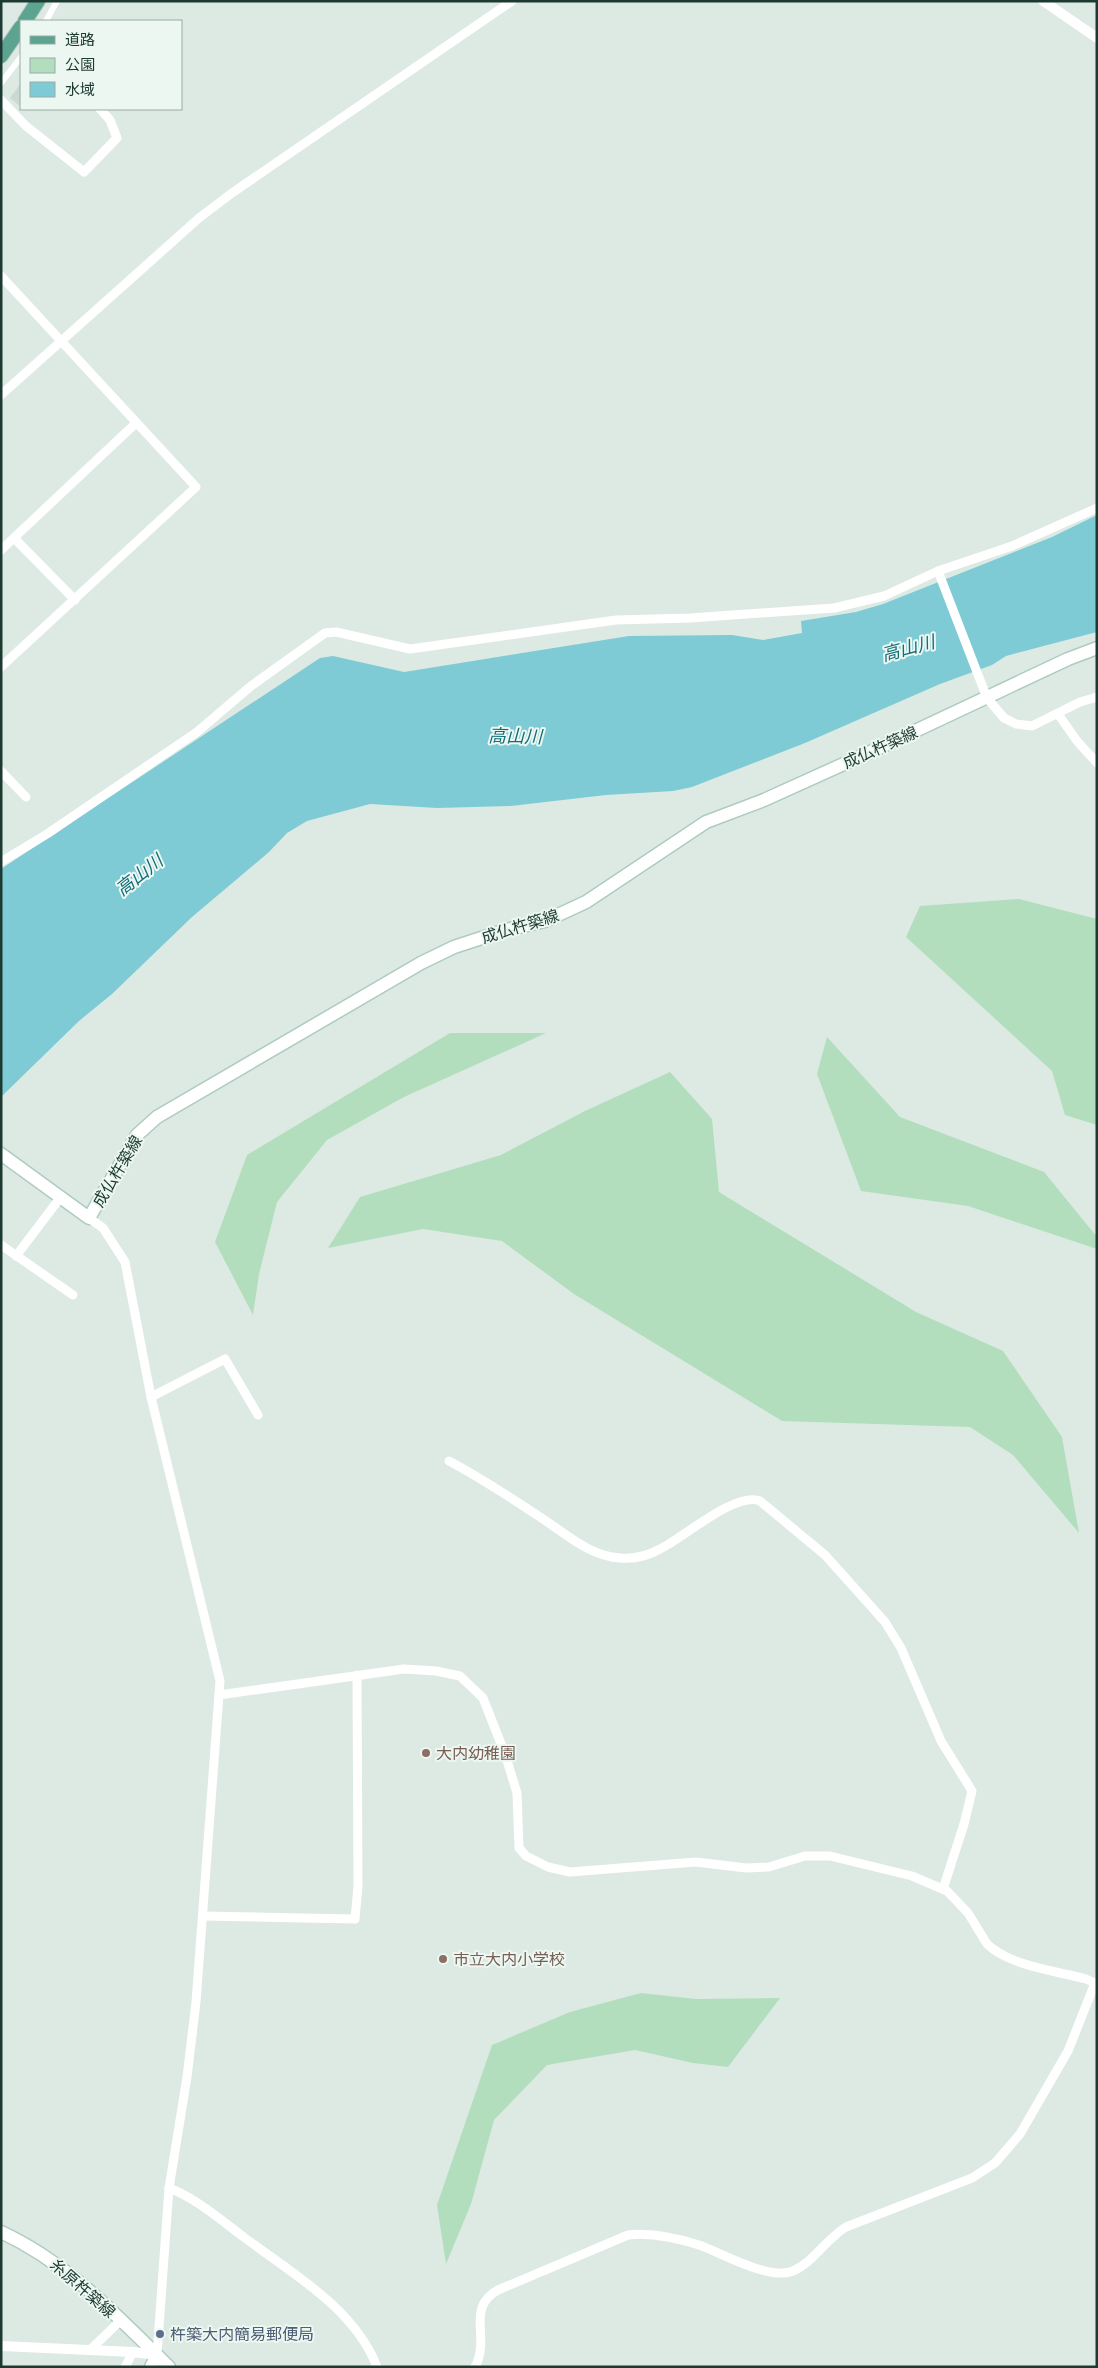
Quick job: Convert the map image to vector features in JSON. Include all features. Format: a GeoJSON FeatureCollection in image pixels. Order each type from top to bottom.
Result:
{"type":"FeatureCollection","features":[{"type":"Feature","properties":{"kind":"main road"},"geometry":{"type":"LineString","coordinates":[[26,20],[38,1]]}},
{"type":"Feature","properties":{"kind":"main road"},"geometry":{"type":"LineString","coordinates":[[1,56],[20,28]]}},
{"type":"Feature","properties":{"kind":"main road","name":"成仏杵築線"},"geometry":{"type":"LineString","coordinates":[[1,1154],[89,1218],[137,1135],[156,1117],[421,963],[454,946],[544,921],[568,911],[586,902],[641,863],[706,822],[764,800],[1068,659],[1097,648]]}},
{"type":"Feature","properties":{"kind":"main road","name":"糸原杵築線"},"geometry":{"type":"LineString","coordinates":[[1,2232],[50,2259],[70,2274],[169,2367]]}},
{"type":"Feature","properties":{"kind":"main road"},"geometry":{"type":"LineString","coordinates":[[151,2367],[157,2355]]}},
{"type":"Feature","properties":{"kind":"street"},"geometry":{"type":"LineString","coordinates":[[46,20],[56,1]]}},
{"type":"Feature","properties":{"kind":"street"},"geometry":{"type":"LineString","coordinates":[[1,395],[199,218],[232,193],[512,1]]}},
{"type":"Feature","properties":{"kind":"street"},"geometry":{"type":"LineString","coordinates":[[1043,1],[1097,38]]}},
{"type":"Feature","properties":{"kind":"street"},"geometry":{"type":"LineString","coordinates":[[1,84],[20,58]]}},
{"type":"Feature","properties":{"kind":"street"},"geometry":{"type":"LineString","coordinates":[[1,100],[26,126],[84,172],[117,138],[110,120],[101,110]]}},
{"type":"Feature","properties":{"kind":"street"},"geometry":{"type":"LineString","coordinates":[[1,276],[196,487],[2,664]]}},
{"type":"Feature","properties":{"kind":"street"},"geometry":{"type":"LineString","coordinates":[[1,550],[136,423]]}},
{"type":"Feature","properties":{"kind":"street"},"geometry":{"type":"LineString","coordinates":[[1,862],[47,834],[197,732],[251,686],[325,633],[336,632],[410,649],[616,620],[690,618],[834,608],[884,596],[938,571],[1012,546],[1097,508]]}},
{"type":"Feature","properties":{"kind":"street"},"geometry":{"type":"LineString","coordinates":[[14,538],[74,600]]}},
{"type":"Feature","properties":{"kind":"street"},"geometry":{"type":"LineString","coordinates":[[938,571],[987,698],[1004,718],[1024,726],[1032,726],[1080,702],[1097,697]]}},
{"type":"Feature","properties":{"kind":"street"},"geometry":{"type":"LineString","coordinates":[[1058,714],[1097,763]]}},
{"type":"Feature","properties":{"kind":"street"},"geometry":{"type":"LineString","coordinates":[[1,771],[26,797]]}},
{"type":"Feature","properties":{"kind":"street"},"geometry":{"type":"LineString","coordinates":[[16,1256],[60,1198]]}},
{"type":"Feature","properties":{"kind":"street"},"geometry":{"type":"LineString","coordinates":[[1,2346],[133,2352],[157,2355],[169,2188],[187,2077],[202,1916],[220,1681],[151,1397],[125,1262],[103,1228],[89,1218]]}},
{"type":"Feature","properties":{"kind":"street"},"geometry":{"type":"LineString","coordinates":[[1,1246],[73,1296]]}},
{"type":"Feature","properties":{"kind":"street"},"geometry":{"type":"LineString","coordinates":[[151,1397],[225,1359],[258,1414]]}},
{"type":"Feature","properties":{"kind":"street"},"geometry":{"type":"LineString","coordinates":[[449,1461],[477,1476],[588,1549],[610,1556],[631,1558],[660,1549],[742,1500],[751,1499],[760,1501],[824,1555],[885,1622],[905,1656],[941,1741],[972,1791],[944,1889]]}},
{"type":"Feature","properties":{"kind":"street"},"geometry":{"type":"LineString","coordinates":[[218,1695],[404,1669],[436,1671],[460,1676],[482,1698],[505,1754],[517,1793],[520,1848],[526,1856],[548,1867],[570,1872],[696,1862],[753,1868],[769,1867],[805,1856],[830,1856],[912,1876],[944,1889],[960,1902],[992,1950],[1010,1959],[1096,1984],[1068,2051],[1030,2119],[1009,2149],[987,2169],[972,2178],[846,2227],[833,2236],[800,2267],[787,2273],[774,2273],[754,2267],[693,2244],[646,2233],[628,2234],[498,2290],[487,2298],[480,2316],[482,2341],[475,2367]]}},
{"type":"Feature","properties":{"kind":"street"},"geometry":{"type":"LineString","coordinates":[[202,1916],[355,1918],[358,1886],[357,1675]]}},
{"type":"Feature","properties":{"kind":"street"},"geometry":{"type":"LineString","coordinates":[[169,2188],[228,2225],[313,2289],[360,2335],[377,2367]]}},
{"type":"Feature","properties":{"kind":"street"},"geometry":{"type":"LineString","coordinates":[[90,2350],[121,2320]]}},
{"type":"Feature","properties":{"kind":"street"},"geometry":{"type":"LineString","coordinates":[[125,2367],[133,2352]]}},
{"type":"Feature","properties":{"kind":"shaded area"},"geometry":{"type":"Polygon","coordinates":[[[20,84],[20,106],[10,98],[20,84]]]}},
{"type":"Feature","properties":{"kind":"green space"},"geometry":{"type":"Polygon","coordinates":[[[1019,899],[1097,919],[1097,1125],[1065,1115],[1052,1071],[906,937],[920,906],[1019,899]]]}},
{"type":"Feature","properties":{"kind":"green space"},"geometry":{"type":"Polygon","coordinates":[[[450,1033],[546,1033],[404,1097],[327,1140],[277,1202],[259,1274],[253,1315],[215,1242],[247,1155],[450,1033]]]}},
{"type":"Feature","properties":{"kind":"green space"},"geometry":{"type":"Polygon","coordinates":[[[827,1037],[900,1117],[1044,1172],[1097,1237],[1097,1249],[968,1206],[861,1191],[817,1074],[827,1037]]]}},
{"type":"Feature","properties":{"kind":"green space"},"geometry":{"type":"Polygon","coordinates":[[[670,1072],[712,1119],[719,1192],[916,1312],[1003,1351],[1062,1437],[1079,1533],[1013,1455],[970,1427],[782,1421],[574,1294],[502,1241],[423,1229],[328,1248],[360,1197],[501,1155],[585,1111],[670,1072]]]}},
{"type":"Feature","properties":{"kind":"green space"},"geometry":{"type":"Polygon","coordinates":[[[641,1993],[696,1999],[780,1998],[728,2067],[693,2063],[635,2050],[547,2065],[494,2120],[471,2204],[446,2264],[437,2205],[492,2045],[570,2012],[641,1993]]]}},
{"type":"Feature","properties":{"kind":"water","name":"高山川"},"geometry":{"type":"Polygon","coordinates":[[[1097,515],[1097,632],[1006,656],[992,665],[940,684],[805,743],[692,787],[673,791],[606,795],[511,806],[437,808],[370,804],[307,821],[287,833],[269,852],[192,917],[112,994],[79,1021],[1,1097],[1,869],[320,658],[333,656],[404,672],[629,636],[732,635],[763,640],[802,633],[801,621],[856,612],[883,604],[1052,537],[1097,515]]]}},
{"type":"Feature","properties":{"kind":"place","name":"大内幼稚園"},"geometry":{"type":"Point","coordinates":[426,1753]}},
{"type":"Feature","properties":{"kind":"place","name":"市立大内小学校"},"geometry":{"type":"Point","coordinates":[443,1959]}},
{"type":"Feature","properties":{"kind":"place","name":"杵築大内簡易郵便局"},"geometry":{"type":"Point","coordinates":[160,2334]}}]}
